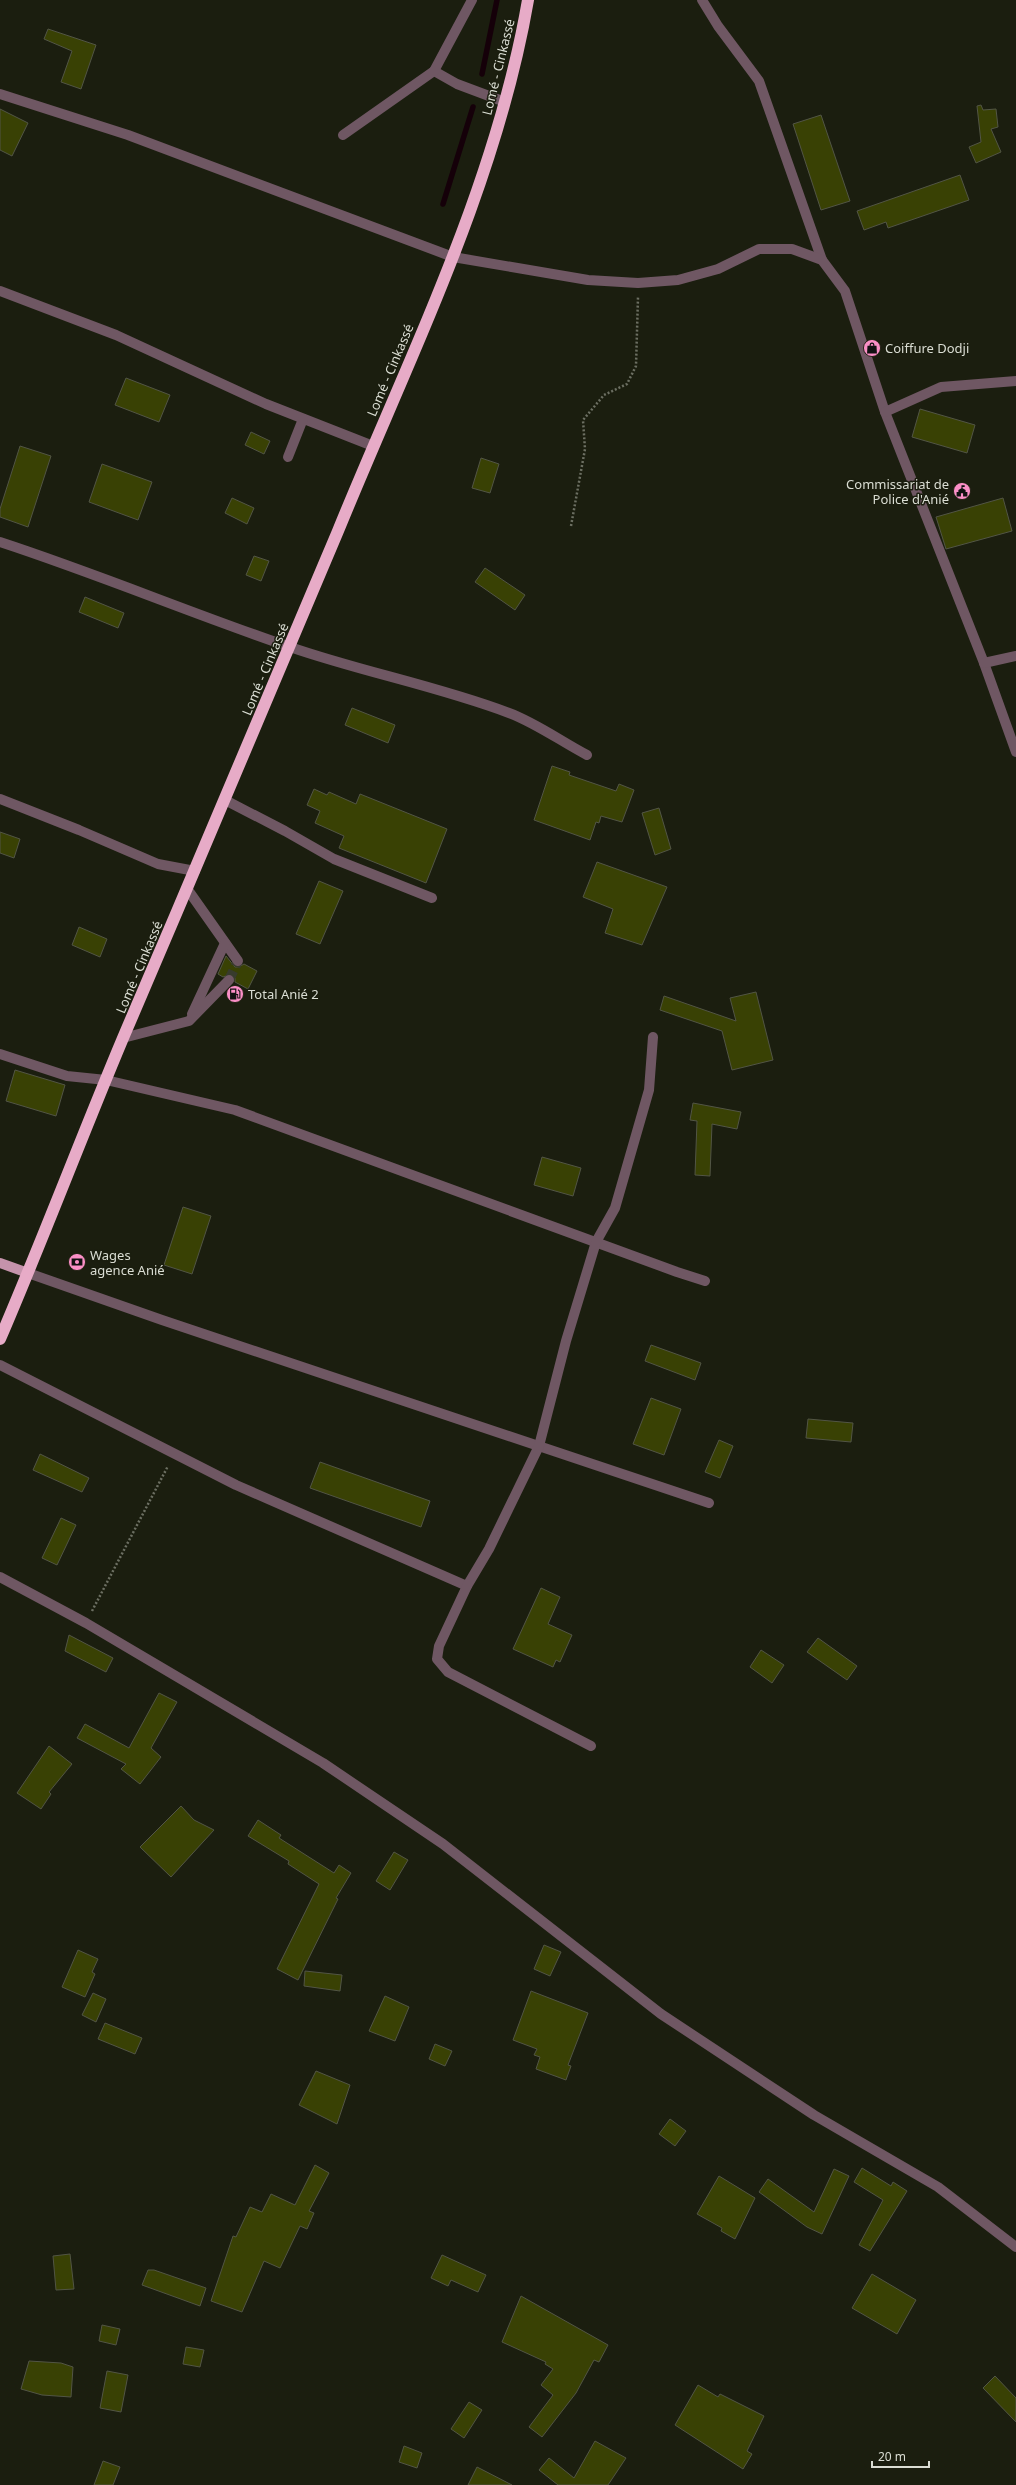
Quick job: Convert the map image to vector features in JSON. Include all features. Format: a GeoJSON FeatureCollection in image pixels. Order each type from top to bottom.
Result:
{"type":"FeatureCollection","features":[{"type":"Feature","properties":{"kind":"highway","name":"Lomé - Cinkassé"},"geometry":{"type":"LineString","coordinates":[[0,1339],[123,1038],[188,890],[453,257],[473,205],[505,102],[528,0]]}},
{"type":"Feature","properties":{"kind":"main road"},"geometry":{"type":"LineString","coordinates":[[0,1263],[28,1273]]}},
{"type":"Feature","properties":{"kind":"street"},"geometry":{"type":"LineString","coordinates":[[343,135],[434,71],[472,0]]}},
{"type":"Feature","properties":{"kind":"street"},"geometry":{"type":"LineString","coordinates":[[702,0],[718,26],[759,81],[822,260],[845,291],[885,412],[984,663],[1016,752]]}},
{"type":"Feature","properties":{"kind":"street"},"geometry":{"type":"LineString","coordinates":[[434,71],[457,84],[505,102]]}},
{"type":"Feature","properties":{"kind":"street"},"geometry":{"type":"LineString","coordinates":[[0,94],[128,135],[453,257],[588,280],[638,283],[678,280],[718,269],[760,249],[792,249],[822,260]]}},
{"type":"Feature","properties":{"kind":"street"},"geometry":{"type":"LineString","coordinates":[[0,292],[116,335],[304,419],[373,446]]}},
{"type":"Feature","properties":{"kind":"street"},"geometry":{"type":"LineString","coordinates":[[885,412],[941,387],[1016,381]]}},
{"type":"Feature","properties":{"kind":"street"},"geometry":{"type":"LineString","coordinates":[[288,457],[304,419]]}},
{"type":"Feature","properties":{"kind":"street"},"geometry":{"type":"LineString","coordinates":[[0,542],[71,565],[290,647],[368,672],[453,694],[511,714],[587,755]]}},
{"type":"Feature","properties":{"kind":"street"},"geometry":{"type":"LineString","coordinates":[[984,663],[1016,656]]}},
{"type":"Feature","properties":{"kind":"street"},"geometry":{"type":"LineString","coordinates":[[0,800],[79,830],[158,864],[195,871]]}},
{"type":"Feature","properties":{"kind":"street"},"geometry":{"type":"LineString","coordinates":[[225,800],[285,830],[334,859],[432,898]]}},
{"type":"Feature","properties":{"kind":"street"},"geometry":{"type":"LineString","coordinates":[[188,890],[238,961]]}},
{"type":"Feature","properties":{"kind":"street"},"geometry":{"type":"LineString","coordinates":[[189,1021],[225,943]]}},
{"type":"Feature","properties":{"kind":"street"},"geometry":{"type":"LineString","coordinates":[[123,1038],[189,1021],[229,980]]}},
{"type":"Feature","properties":{"kind":"street"},"geometry":{"type":"LineString","coordinates":[[591,1746],[448,1672],[437,1659],[439,1646],[467,1586],[489,1549],[539,1446],[566,1341],[596,1242],[615,1208],[649,1090],[653,1037]]}},
{"type":"Feature","properties":{"kind":"street"},"geometry":{"type":"LineString","coordinates":[[0,1054],[67,1076],[106,1080],[235,1110],[705,1281]]}},
{"type":"Feature","properties":{"kind":"street"},"geometry":{"type":"LineString","coordinates":[[28,1273],[162,1320],[709,1503]]}},
{"type":"Feature","properties":{"kind":"street"},"geometry":{"type":"LineString","coordinates":[[0,1365],[236,1485],[467,1586]]}},
{"type":"Feature","properties":{"kind":"street"},"geometry":{"type":"LineString","coordinates":[[0,1577],[86,1623],[323,1763],[443,1844],[661,2014],[814,2115],[938,2187],[1016,2247]]}},
{"type":"Feature","properties":{"kind":"path"},"geometry":{"type":"LineString","coordinates":[[571,526],[585,449],[583,420],[604,395],[627,384],[636,366],[638,283]]}},
{"type":"Feature","properties":{"kind":"path"},"geometry":{"type":"LineString","coordinates":[[86,1623],[174,1454]]}},
{"type":"Feature","properties":{"kind":"building"},"geometry":{"type":"Polygon","coordinates":[[[48,29],[96,45],[81,89],[61,82],[72,51],[44,39],[48,29]]]}},
{"type":"Feature","properties":{"kind":"building"},"geometry":{"type":"Polygon","coordinates":[[[981,105],[983,110],[996,109],[998,127],[991,129],[1001,152],[976,163],[969,147],[981,142],[977,106],[981,105]]]}},
{"type":"Feature","properties":{"kind":"building"},"geometry":{"type":"Polygon","coordinates":[[[0,109],[28,123],[12,156],[0,150],[0,109]]]}},
{"type":"Feature","properties":{"kind":"building"},"geometry":{"type":"Polygon","coordinates":[[[821,115],[850,201],[821,210],[793,124],[821,115]]]}},
{"type":"Feature","properties":{"kind":"building"},"geometry":{"type":"Polygon","coordinates":[[[960,175],[969,200],[888,228],[886,222],[864,230],[857,211],[960,175]]]}},
{"type":"Feature","properties":{"kind":"building"},"geometry":{"type":"Polygon","coordinates":[[[126,378],[170,395],[159,422],[115,405],[126,378]]]}},
{"type":"Feature","properties":{"kind":"building"},"geometry":{"type":"Polygon","coordinates":[[[920,409],[975,425],[967,453],[912,437],[920,409]]]}},
{"type":"Feature","properties":{"kind":"building"},"geometry":{"type":"Polygon","coordinates":[[[251,432],[270,441],[264,454],[245,445],[251,432]]]}},
{"type":"Feature","properties":{"kind":"building"},"geometry":{"type":"Polygon","coordinates":[[[20,446],[51,456],[28,527],[0,517],[0,509],[20,446]]]}},
{"type":"Feature","properties":{"kind":"building"},"geometry":{"type":"Polygon","coordinates":[[[481,458],[499,464],[490,493],[472,488],[481,458]]]}},
{"type":"Feature","properties":{"kind":"building"},"geometry":{"type":"Polygon","coordinates":[[[102,464],[152,482],[138,520],[89,502],[102,464]]]}},
{"type":"Feature","properties":{"kind":"building"},"geometry":{"type":"Polygon","coordinates":[[[232,498],[254,508],[247,524],[225,513],[232,498]]]}},
{"type":"Feature","properties":{"kind":"building"},"geometry":{"type":"Polygon","coordinates":[[[1003,498],[1012,531],[946,549],[936,517],[1003,498]]]}},
{"type":"Feature","properties":{"kind":"building"},"geometry":{"type":"Polygon","coordinates":[[[254,556],[269,561],[261,581],[246,575],[254,556]]]}},
{"type":"Feature","properties":{"kind":"building"},"geometry":{"type":"Polygon","coordinates":[[[485,568],[525,595],[515,610],[475,582],[485,568]]]}},
{"type":"Feature","properties":{"kind":"building"},"geometry":{"type":"Polygon","coordinates":[[[85,597],[124,613],[118,628],[79,612],[85,597]]]}},
{"type":"Feature","properties":{"kind":"building"},"geometry":{"type":"Polygon","coordinates":[[[352,708],[395,725],[388,743],[345,725],[352,708]]]}},
{"type":"Feature","properties":{"kind":"building"},"geometry":{"type":"Polygon","coordinates":[[[552,766],[570,772],[569,775],[616,791],[619,784],[634,790],[622,822],[601,816],[599,823],[596,822],[590,840],[534,820],[552,766]]]}},
{"type":"Feature","properties":{"kind":"building"},"geometry":{"type":"Polygon","coordinates":[[[314,789],[327,795],[329,792],[356,804],[360,794],[447,829],[426,883],[339,848],[344,836],[315,823],[320,811],[307,805],[314,789]]]}},
{"type":"Feature","properties":{"kind":"building"},"geometry":{"type":"Polygon","coordinates":[[[659,808],[671,849],[655,855],[642,813],[659,808]]]}},
{"type":"Feature","properties":{"kind":"building"},"geometry":{"type":"Polygon","coordinates":[[[0,832],[20,839],[14,858],[0,853],[0,832]]]}},
{"type":"Feature","properties":{"kind":"building"},"geometry":{"type":"Polygon","coordinates":[[[597,862],[667,887],[642,945],[605,933],[613,909],[583,897],[597,862]]]}},
{"type":"Feature","properties":{"kind":"building"},"geometry":{"type":"Polygon","coordinates":[[[319,881],[343,891],[320,944],[296,934],[319,881]]]}},
{"type":"Feature","properties":{"kind":"building"},"geometry":{"type":"Polygon","coordinates":[[[79,927],[107,939],[100,957],[72,945],[79,927]]]}},
{"type":"Feature","properties":{"kind":"building"},"geometry":{"type":"Polygon","coordinates":[[[226,956],[235,967],[239,967],[244,964],[257,971],[248,989],[235,982],[235,978],[231,974],[223,977],[218,974],[226,956]]]}},
{"type":"Feature","properties":{"kind":"building"},"geometry":{"type":"Polygon","coordinates":[[[756,992],[773,1060],[732,1070],[722,1031],[660,1010],[664,996],[736,1021],[730,998],[756,992]]]}},
{"type":"Feature","properties":{"kind":"building"},"geometry":{"type":"Polygon","coordinates":[[[15,1070],[65,1085],[56,1116],[6,1101],[15,1070]]]}},
{"type":"Feature","properties":{"kind":"building"},"geometry":{"type":"Polygon","coordinates":[[[693,1103],[741,1112],[737,1129],[712,1124],[710,1176],[695,1175],[697,1121],[690,1120],[693,1103]]]}},
{"type":"Feature","properties":{"kind":"building"},"geometry":{"type":"Polygon","coordinates":[[[542,1157],[581,1168],[573,1196],[534,1185],[542,1157]]]}},
{"type":"Feature","properties":{"kind":"building"},"geometry":{"type":"Polygon","coordinates":[[[183,1207],[211,1216],[192,1274],[164,1265],[183,1207]]]}},
{"type":"Feature","properties":{"kind":"building"},"geometry":{"type":"Polygon","coordinates":[[[651,1345],[701,1363],[695,1380],[645,1361],[651,1345]]]}},
{"type":"Feature","properties":{"kind":"building"},"geometry":{"type":"Polygon","coordinates":[[[651,1398],[681,1409],[664,1455],[633,1444],[651,1398]]]}},
{"type":"Feature","properties":{"kind":"building"},"geometry":{"type":"Polygon","coordinates":[[[808,1419],[853,1423],[851,1442],[806,1438],[808,1419]]]}},
{"type":"Feature","properties":{"kind":"building"},"geometry":{"type":"Polygon","coordinates":[[[719,1440],[733,1446],[720,1478],[705,1472],[719,1440]]]}},
{"type":"Feature","properties":{"kind":"building"},"geometry":{"type":"Polygon","coordinates":[[[40,1454],[89,1478],[82,1492],[33,1470],[40,1454]]]}},
{"type":"Feature","properties":{"kind":"building"},"geometry":{"type":"Polygon","coordinates":[[[320,1462],[430,1501],[421,1527],[310,1488],[320,1462]]]}},
{"type":"Feature","properties":{"kind":"building"},"geometry":{"type":"Polygon","coordinates":[[[61,1518],[76,1525],[57,1565],[42,1558],[61,1518]]]}},
{"type":"Feature","properties":{"kind":"building"},"geometry":{"type":"Polygon","coordinates":[[[541,1588],[560,1597],[548,1624],[572,1635],[560,1662],[556,1660],[553,1667],[513,1649],[541,1588]]]}},
{"type":"Feature","properties":{"kind":"building"},"geometry":{"type":"Polygon","coordinates":[[[69,1635],[113,1658],[106,1672],[65,1651],[69,1635]]]}},
{"type":"Feature","properties":{"kind":"building"},"geometry":{"type":"Polygon","coordinates":[[[818,1638],[857,1666],[847,1680],[807,1652],[818,1638]]]}},
{"type":"Feature","properties":{"kind":"building"},"geometry":{"type":"Polygon","coordinates":[[[761,1650],[784,1665],[772,1683],[750,1667],[761,1650]]]}},
{"type":"Feature","properties":{"kind":"building"},"geometry":{"type":"Polygon","coordinates":[[[159,1693],[177,1702],[151,1748],[161,1757],[140,1784],[121,1769],[126,1764],[77,1738],[85,1724],[129,1748],[159,1693]]]}},
{"type":"Feature","properties":{"kind":"building"},"geometry":{"type":"Polygon","coordinates":[[[49,1746],[72,1764],[49,1792],[51,1794],[41,1809],[17,1793],[49,1746]]]}},
{"type":"Feature","properties":{"kind":"building"},"geometry":{"type":"Polygon","coordinates":[[[181,1806],[194,1820],[214,1830],[171,1877],[140,1847],[181,1806]]]}},
{"type":"Feature","properties":{"kind":"building"},"geometry":{"type":"Polygon","coordinates":[[[258,1820],[281,1835],[279,1838],[334,1873],[339,1865],[351,1873],[336,1898],[338,1899],[298,1980],[277,1969],[319,1884],[288,1864],[289,1861],[248,1836],[258,1820]]]}},
{"type":"Feature","properties":{"kind":"building"},"geometry":{"type":"Polygon","coordinates":[[[394,1852],[408,1860],[390,1890],[376,1881],[394,1852]]]}},
{"type":"Feature","properties":{"kind":"building"},"geometry":{"type":"Polygon","coordinates":[[[544,1945],[561,1952],[550,1976],[534,1969],[544,1945]]]}},
{"type":"Feature","properties":{"kind":"building"},"geometry":{"type":"Polygon","coordinates":[[[78,1950],[98,1959],[92,1972],[95,1974],[85,1997],[62,1987],[78,1950]]]}},
{"type":"Feature","properties":{"kind":"building"},"geometry":{"type":"Polygon","coordinates":[[[305,1971],[342,1975],[340,1991],[304,1986],[305,1971]]]}},
{"type":"Feature","properties":{"kind":"building"},"geometry":{"type":"Polygon","coordinates":[[[531,1991],[588,2013],[568,2065],[571,2066],[566,2080],[536,2069],[540,2057],[534,2055],[537,2049],[513,2040],[531,1991]]]}},
{"type":"Feature","properties":{"kind":"building"},"geometry":{"type":"Polygon","coordinates":[[[93,1993],[106,1999],[96,2022],[82,2015],[93,1993]]]}},
{"type":"Feature","properties":{"kind":"building"},"geometry":{"type":"Polygon","coordinates":[[[385,1996],[409,2007],[395,2041],[369,2031],[385,1996]]]}},
{"type":"Feature","properties":{"kind":"building"},"geometry":{"type":"Polygon","coordinates":[[[105,2023],[142,2038],[135,2054],[98,2039],[105,2023]]]}},
{"type":"Feature","properties":{"kind":"building"},"geometry":{"type":"Polygon","coordinates":[[[435,2044],[452,2051],[445,2066],[429,2059],[435,2044]]]}},
{"type":"Feature","properties":{"kind":"building"},"geometry":{"type":"Polygon","coordinates":[[[316,2071],[350,2085],[337,2124],[299,2105],[316,2071]]]}},
{"type":"Feature","properties":{"kind":"building"},"geometry":{"type":"Polygon","coordinates":[[[670,2119],[686,2131],[675,2146],[659,2134],[670,2119]]]}},
{"type":"Feature","properties":{"kind":"building"},"geometry":{"type":"Polygon","coordinates":[[[315,2165],[329,2173],[309,2211],[314,2213],[307,2229],[300,2226],[280,2268],[264,2261],[242,2312],[211,2301],[233,2236],[236,2237],[250,2207],[262,2212],[271,2194],[295,2205],[315,2165]]]}},
{"type":"Feature","properties":{"kind":"building"},"geometry":{"type":"Polygon","coordinates":[[[862,2168],[891,2186],[893,2182],[907,2191],[870,2251],[859,2245],[883,2200],[854,2182],[862,2168]]]}},
{"type":"Feature","properties":{"kind":"building"},"geometry":{"type":"Polygon","coordinates":[[[834,2169],[849,2176],[822,2234],[807,2227],[759,2192],[768,2179],[814,2212],[834,2169]]]}},
{"type":"Feature","properties":{"kind":"building"},"geometry":{"type":"Polygon","coordinates":[[[719,2176],[755,2198],[735,2239],[721,2231],[722,2228],[697,2214],[719,2176]]]}},
{"type":"Feature","properties":{"kind":"building"},"geometry":{"type":"Polygon","coordinates":[[[70,2254],[74,2289],[56,2290],[53,2256],[70,2254]]]}},
{"type":"Feature","properties":{"kind":"building"},"geometry":{"type":"Polygon","coordinates":[[[442,2255],[486,2275],[478,2292],[451,2280],[448,2286],[431,2278],[442,2255]]]}},
{"type":"Feature","properties":{"kind":"building"},"geometry":{"type":"Polygon","coordinates":[[[148,2270],[154,2270],[206,2288],[200,2306],[142,2285],[148,2270]]]}},
{"type":"Feature","properties":{"kind":"building"},"geometry":{"type":"Polygon","coordinates":[[[872,2274],[916,2300],[897,2334],[852,2308],[872,2274]]]}},
{"type":"Feature","properties":{"kind":"building"},"geometry":{"type":"Polygon","coordinates":[[[521,2296],[608,2345],[599,2362],[594,2360],[576,2393],[542,2437],[529,2427],[553,2395],[541,2385],[553,2369],[545,2364],[546,2362],[502,2342],[521,2296]]]}},
{"type":"Feature","properties":{"kind":"building"},"geometry":{"type":"Polygon","coordinates":[[[102,2325],[120,2329],[116,2345],[99,2341],[102,2325]]]}},
{"type":"Feature","properties":{"kind":"building"},"geometry":{"type":"Polygon","coordinates":[[[186,2347],[204,2350],[200,2367],[183,2364],[186,2347]]]}},
{"type":"Feature","properties":{"kind":"building"},"geometry":{"type":"Polygon","coordinates":[[[29,2361],[61,2363],[73,2367],[71,2397],[42,2395],[21,2389],[29,2361]]]}},
{"type":"Feature","properties":{"kind":"building"},"geometry":{"type":"Polygon","coordinates":[[[107,2371],[128,2375],[121,2412],[100,2408],[107,2371]]]}},
{"type":"Feature","properties":{"kind":"building"},"geometry":{"type":"Polygon","coordinates":[[[995,2376],[1016,2398],[1016,2422],[983,2388],[995,2376]]]}},
{"type":"Feature","properties":{"kind":"building"},"geometry":{"type":"Polygon","coordinates":[[[698,2385],[718,2397],[720,2394],[764,2416],[747,2451],[752,2454],[743,2469],[675,2425],[698,2385]]]}},
{"type":"Feature","properties":{"kind":"building"},"geometry":{"type":"Polygon","coordinates":[[[469,2402],[482,2410],[464,2438],[451,2429],[469,2402]]]}},
{"type":"Feature","properties":{"kind":"building"},"geometry":{"type":"Polygon","coordinates":[[[595,2441],[626,2458],[608,2485],[558,2485],[539,2470],[549,2458],[574,2478],[595,2441]]]}},
{"type":"Feature","properties":{"kind":"building"},"geometry":{"type":"Polygon","coordinates":[[[404,2446],[422,2453],[417,2468],[399,2462],[404,2446]]]}},
{"type":"Feature","properties":{"kind":"building"},"geometry":{"type":"Polygon","coordinates":[[[103,2461],[120,2467],[113,2485],[94,2485],[103,2461]]]}},
{"type":"Feature","properties":{"kind":"building"},"geometry":{"type":"Polygon","coordinates":[[[477,2467],[512,2485],[468,2485],[477,2467]]]}},
{"type":"Feature","properties":{"kind":"waterway"},"geometry":{"type":"LineString","coordinates":[[482,74],[497,0]]}},
{"type":"Feature","properties":{"kind":"waterway"},"geometry":{"type":"LineString","coordinates":[[443,204],[473,107]]}},
{"type":"Feature","properties":{"kind":"tunnel"},"geometry":{"type":"LineString","coordinates":[[229,980],[238,961]]}},
{"type":"Feature","properties":{"kind":"place","name":"Coiffure Dodji"},"geometry":{"type":"Point","coordinates":[872,348]}},
{"type":"Feature","properties":{"kind":"place","name":"Commissariat de Police d'Anié"},"geometry":{"type":"Point","coordinates":[962,491]}},
{"type":"Feature","properties":{"kind":"place","name":"Total Anié 2"},"geometry":{"type":"Point","coordinates":[235,994]}},
{"type":"Feature","properties":{"kind":"place","name":"Wages agence Anié"},"geometry":{"type":"Point","coordinates":[77,1262]}}]}
